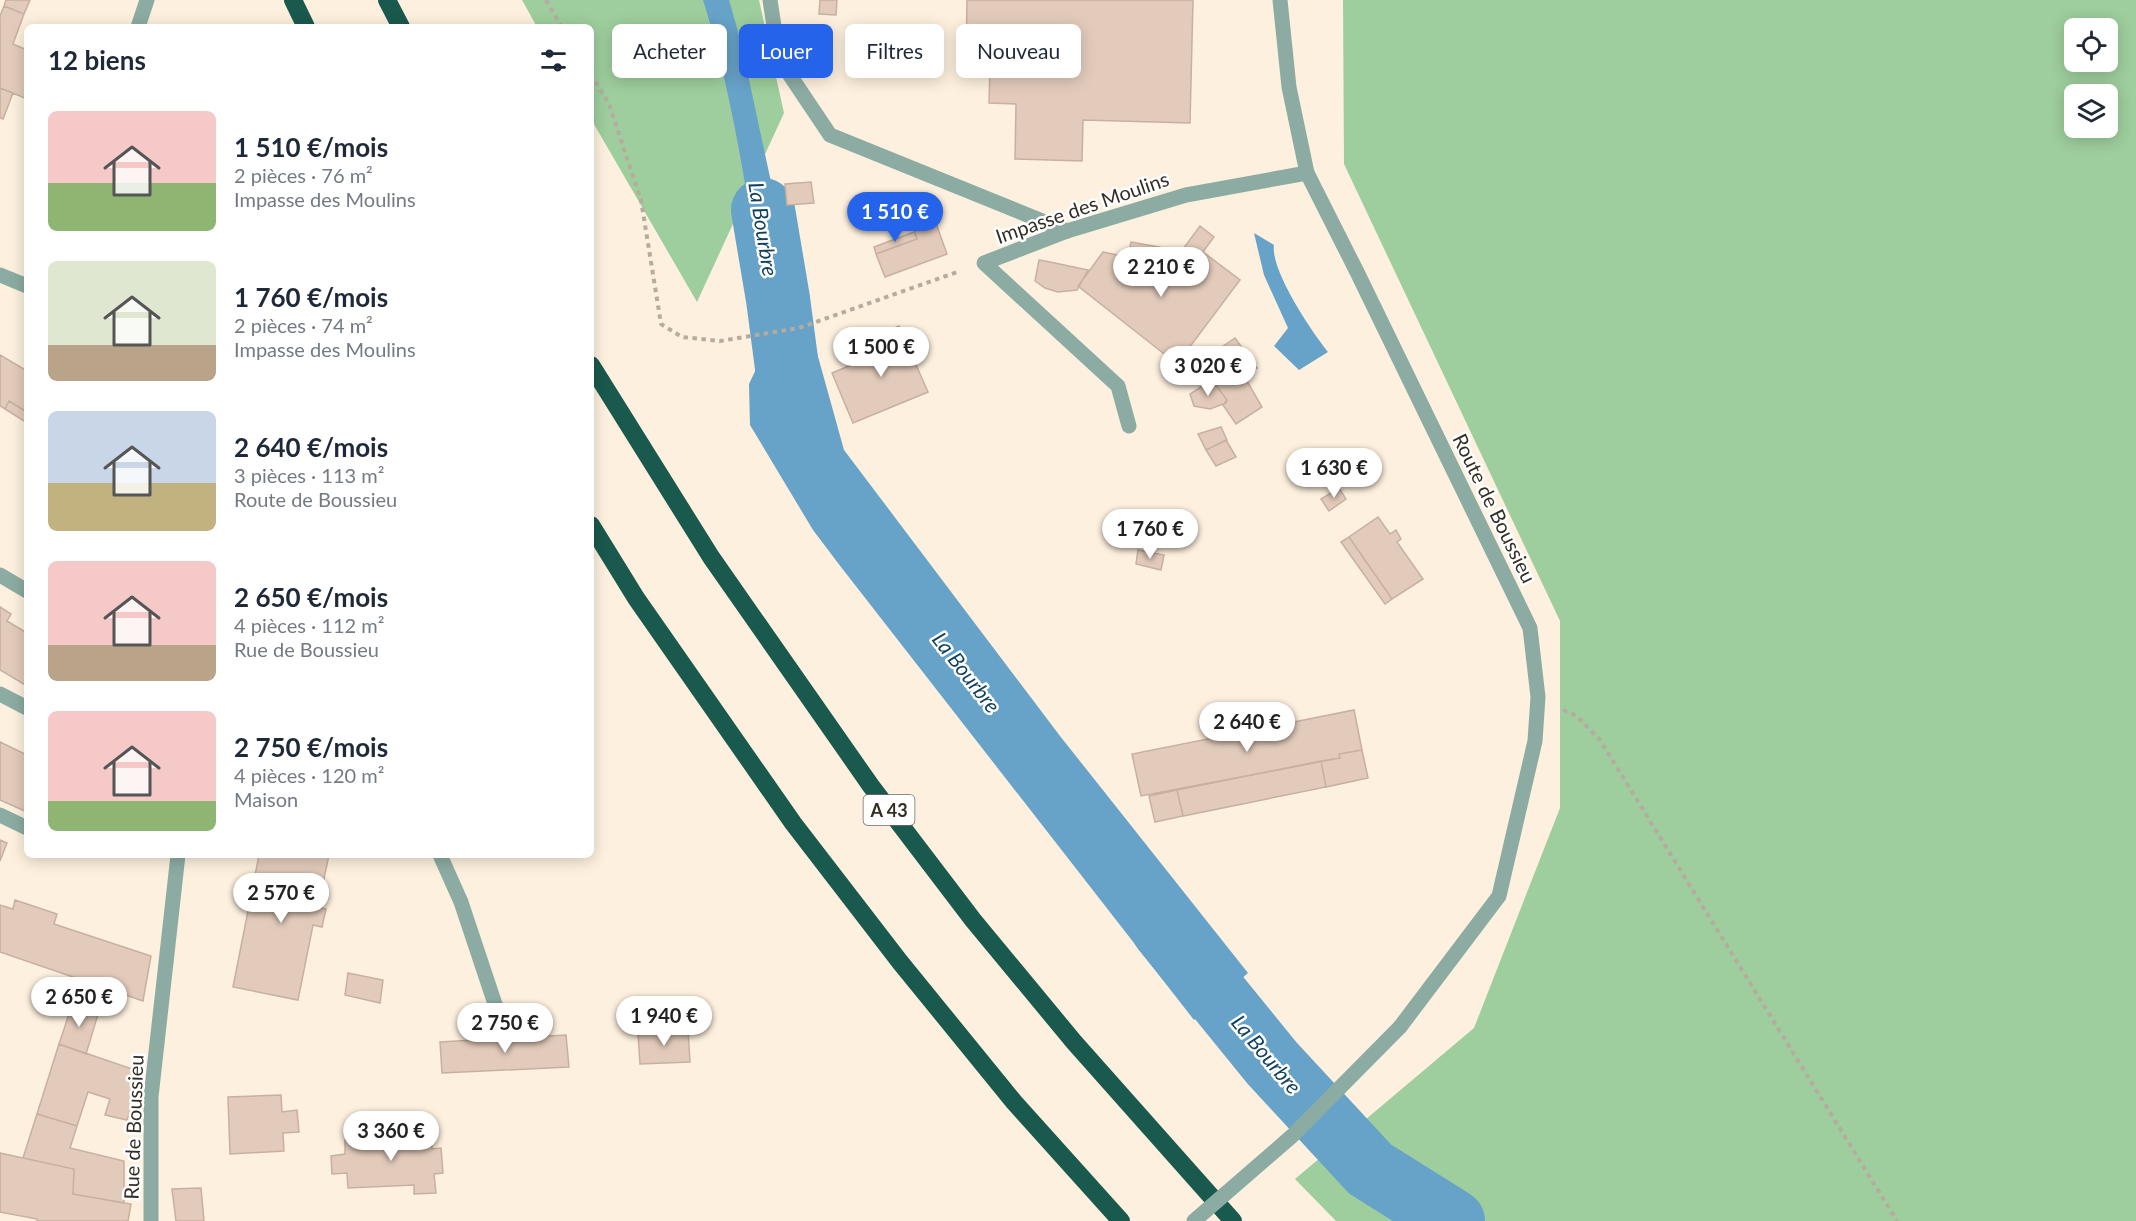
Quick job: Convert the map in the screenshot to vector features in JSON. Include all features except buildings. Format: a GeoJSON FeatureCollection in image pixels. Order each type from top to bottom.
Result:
{"type":"FeatureCollection","features":[{"type":"Feature","properties":{"kind":"highway"},"geometry":{"type":"LineString","coordinates":[[293,0],[305,24]]}},
{"type":"Feature","properties":{"kind":"highway"},"geometry":{"type":"LineString","coordinates":[[387,0],[399,24]]}},
{"type":"Feature","properties":{"kind":"highway","name":"A 43"},"geometry":{"type":"LineString","coordinates":[[594,370],[711,557],[871,786],[973,920],[1074,1042],[1233,1221]]}},
{"type":"Feature","properties":{"kind":"highway"},"geometry":{"type":"LineString","coordinates":[[594,530],[636,598],[800,832],[900,962],[1014,1102],[1121,1221]]}},
{"type":"Feature","properties":{"kind":"street"},"geometry":{"type":"LineString","coordinates":[[139,24],[147,0]]}},
{"type":"Feature","properties":{"kind":"street"},"geometry":{"type":"LineString","coordinates":[[770,0],[779,59],[830,135],[1067,231]]}},
{"type":"Feature","properties":{"kind":"street","name":"Route de Boussieu"},"geometry":{"type":"LineString","coordinates":[[1194,1221],[1292,1136],[1400,1027],[1499,896],[1535,741],[1538,697],[1530,628],[1357,272],[1306,173],[1288,87],[1280,0]]}},
{"type":"Feature","properties":{"kind":"street","name":"Impasse des Moulins"},"geometry":{"type":"LineString","coordinates":[[1130,426],[1118,386],[984,263],[1067,231],[1186,195],[1306,173]]}},
{"type":"Feature","properties":{"kind":"street"},"geometry":{"type":"LineString","coordinates":[[0,275],[24,285]]}},
{"type":"Feature","properties":{"kind":"street"},"geometry":{"type":"LineString","coordinates":[[0,574],[24,589]]}},
{"type":"Feature","properties":{"kind":"street"},"geometry":{"type":"LineString","coordinates":[[0,694],[24,706]]}},
{"type":"Feature","properties":{"kind":"street"},"geometry":{"type":"LineString","coordinates":[[0,815],[24,827]]}},
{"type":"Feature","properties":{"kind":"street","name":"Rue de Boussieu"},"geometry":{"type":"LineString","coordinates":[[151,1221],[152,1096],[178,858]]}},
{"type":"Feature","properties":{"kind":"street"},"geometry":{"type":"LineString","coordinates":[[442,858],[461,902],[503,1022]]}},
{"type":"Feature","properties":{"kind":"path"},"geometry":{"type":"LineString","coordinates":[[546,0],[560,24]]}},
{"type":"Feature","properties":{"kind":"path"},"geometry":{"type":"LineString","coordinates":[[594,79],[609,104],[641,200],[660,324],[682,337],[720,341],[799,328],[984,263]]}},
{"type":"Feature","properties":{"kind":"path"},"geometry":{"type":"LineString","coordinates":[[1538,697],[1577,717],[1600,740],[1897,1221]]}},
{"type":"Feature","properties":{"kind":"green space"},"geometry":{"type":"Polygon","coordinates":[[[522,0],[759,0],[764,24],[739,24],[739,78],[776,78],[784,113],[697,302],[594,124],[594,24],[535,24],[522,0]]]}},
{"type":"Feature","properties":{"kind":"green space"},"geometry":{"type":"Polygon","coordinates":[[[1343,0],[2136,0],[2136,1221],[1336,1221],[1295,1179],[1474,1028],[1560,808],[1560,621],[1344,164],[1343,0]]]}},
{"type":"Feature","properties":{"kind":"water"},"geometry":{"type":"Polygon","coordinates":[[[703,0],[729,0],[739,35],[739,78],[749,78],[799,313],[778,299],[766,319],[733,118],[724,78],[727,78],[727,24],[710,24],[703,0]]]}},
{"type":"Feature","properties":{"kind":"water"},"geometry":{"type":"Polygon","coordinates":[[[1254,233],[1274,245],[1278,269],[1285,285],[1328,352],[1299,370],[1274,346],[1288,328],[1264,275],[1254,233]]]}},
{"type":"Feature","properties":{"kind":"water"},"geometry":{"type":"Polygon","coordinates":[[[812,335],[844,450],[1060,736],[1248,973],[1194,1020],[813,530],[750,425],[749,384],[769,342],[812,335]]]}},
{"type":"Feature","properties":{"kind":"waterway","name":"La Bourbre"},"geometry":{"type":"LineString","coordinates":[[763,210],[778,299],[795,428]]}},
{"type":"Feature","properties":{"kind":"waterway","name":"La Bourbre"},"geometry":{"type":"LineString","coordinates":[[1163,929],[1272,1063],[1370,1169],[1453,1221]]}}]}
